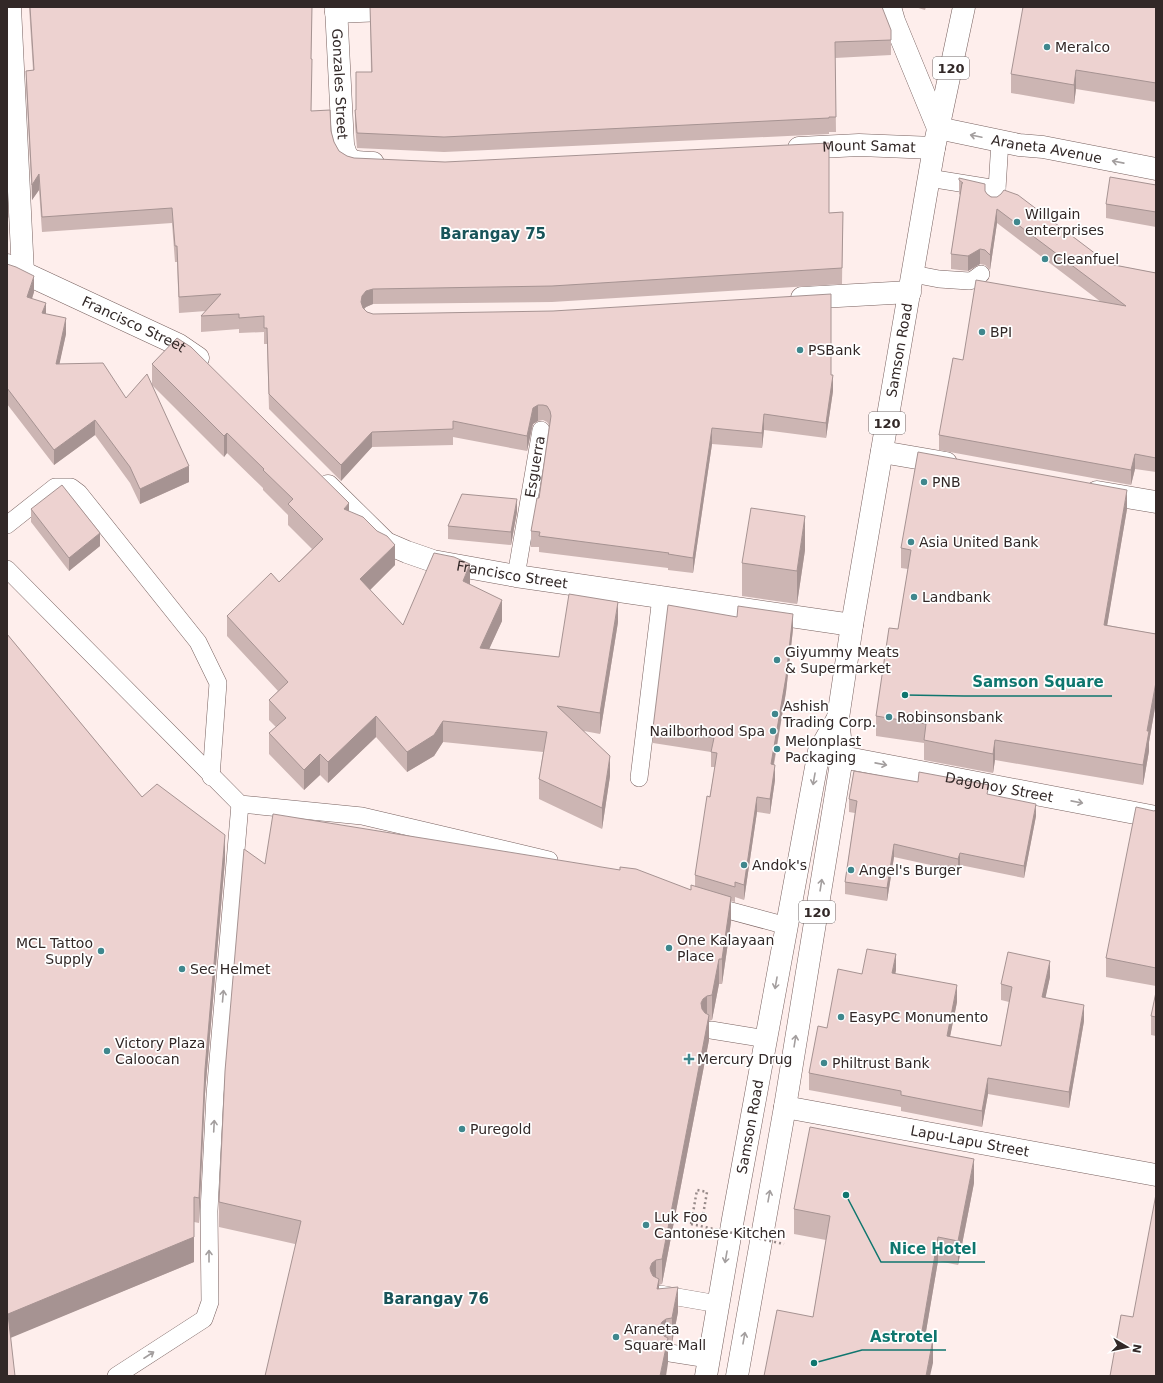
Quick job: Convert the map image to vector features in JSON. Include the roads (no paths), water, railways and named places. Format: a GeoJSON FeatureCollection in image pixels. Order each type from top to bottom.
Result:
{"type":"FeatureCollection","features":[{"type":"Feature","properties":{"kind":"main road"},"geometry":{"type":"LineString","coordinates":[[10,7],[15,269]]}},
{"type":"Feature","properties":{"kind":"main road"},"geometry":{"type":"LineString","coordinates":[[336,9],[454,7]]}},
{"type":"Feature","properties":{"kind":"main road"},"geometry":{"type":"LineString","coordinates":[[890,7],[936,138]]}},
{"type":"Feature","properties":{"kind":"main road","name":"Samson Road"},"geometry":{"type":"LineString","coordinates":[[737,1376],[784,1107],[842,757],[838,718],[852,625],[936,138],[964,7]]}},
{"type":"Feature","properties":{"kind":"main road","name":"Gonzales Street"},"geometry":{"type":"LineString","coordinates":[[336,9],[343,144],[345,154],[348,159],[354,161],[392,163]]}},
{"type":"Feature","properties":{"kind":"main road","name":"Araneta Avenue"},"geometry":{"type":"LineString","coordinates":[[936,138],[1000,141],[1019,145],[1043,147],[1156,169]]}},
{"type":"Feature","properties":{"kind":"main road","name":"Mount Samat"},"geometry":{"type":"LineString","coordinates":[[780,149],[859,145],[936,138]]}},
{"type":"Feature","properties":{"kind":"main road","name":"Francisco Street"},"geometry":{"type":"LineString","coordinates":[[15,269],[179,345],[199,358],[210,369]]}},
{"type":"Feature","properties":{"kind":"main road"},"geometry":{"type":"LineString","coordinates":[[782,300],[911,283]]}},
{"type":"Feature","properties":{"kind":"main road"},"geometry":{"type":"LineString","coordinates":[[882,452],[968,468]]}},
{"type":"Feature","properties":{"kind":"main road","name":"Francisco Street"},"geometry":{"type":"LineString","coordinates":[[312,470],[386,543],[433,561],[516,576],[852,625]]}},
{"type":"Feature","properties":{"kind":"main road"},"geometry":{"type":"LineString","coordinates":[[1078,488],[1156,502]]}},
{"type":"Feature","properties":{"kind":"main road","name":"Samson Road"},"geometry":{"type":"LineString","coordinates":[[707,1368],[819,751],[838,718]]}},
{"type":"Feature","properties":{"kind":"main road","name":"Dagohoy Street"},"geometry":{"type":"LineString","coordinates":[[842,757],[1156,817]]}},
{"type":"Feature","properties":{"kind":"main road","name":"Lapu-Lapu Street"},"geometry":{"type":"LineString","coordinates":[[784,1107],[1156,1175]]}},
{"type":"Feature","properties":{"kind":"lane"},"geometry":{"type":"LineString","coordinates":[[929,178],[958,184],[996,196],[1000,141]]}},
{"type":"Feature","properties":{"kind":"lane"},"geometry":{"type":"LineString","coordinates":[[911,283],[939,279],[969,281],[981,274]]}},
{"type":"Feature","properties":{"kind":"lane","name":"Esguerra"},"geometry":{"type":"LineString","coordinates":[[516,576],[541,430]]}},
{"type":"Feature","properties":{"kind":"lane"},"geometry":{"type":"LineString","coordinates":[[7,525],[55,488],[71,488],[79,493],[198,642],[218,683],[211,777]]}},
{"type":"Feature","properties":{"kind":"lane"},"geometry":{"type":"LineString","coordinates":[[7,569],[211,777],[240,804],[362,816],[564,864]]}},
{"type":"Feature","properties":{"kind":"lane"},"geometry":{"type":"LineString","coordinates":[[639,778],[661,597]]}},
{"type":"Feature","properties":{"kind":"lane"},"geometry":{"type":"LineString","coordinates":[[116,1376],[204,1319],[210,1302],[209,1211],[215,1095],[240,804]]}},
{"type":"Feature","properties":{"kind":"lane"},"geometry":{"type":"LineString","coordinates":[[697,902],[787,926]]}},
{"type":"Feature","properties":{"kind":"lane"},"geometry":{"type":"LineString","coordinates":[[711,1030],[766,1039]]}},
{"type":"Feature","properties":{"kind":"lane"},"geometry":{"type":"LineString","coordinates":[[660,1294],[718,1304]]}},
{"type":"Feature","properties":{"kind":"lane"},"geometry":{"type":"LineString","coordinates":[[670,1354],[707,1368]]}},
{"type":"Feature","properties":{"kind":"place","name":"Meralco"},"geometry":{"type":"Point","coordinates":[1047,47]}},
{"type":"Feature","properties":{"kind":"place","name":"Willgain enterprises"},"geometry":{"type":"Point","coordinates":[1017,222]}},
{"type":"Feature","properties":{"kind":"place","name":"Cleanfuel"},"geometry":{"type":"Point","coordinates":[1045,259]}},
{"type":"Feature","properties":{"kind":"place","name":"BPI"},"geometry":{"type":"Point","coordinates":[982,332]}},
{"type":"Feature","properties":{"kind":"place","name":"PSBank"},"geometry":{"type":"Point","coordinates":[800,350]}},
{"type":"Feature","properties":{"kind":"place","name":"PNB"},"geometry":{"type":"Point","coordinates":[924,482]}},
{"type":"Feature","properties":{"kind":"place","name":"Asia United Bank"},"geometry":{"type":"Point","coordinates":[911,542]}},
{"type":"Feature","properties":{"kind":"place","name":"Landbank"},"geometry":{"type":"Point","coordinates":[914,597]}},
{"type":"Feature","properties":{"kind":"place","name":"Giyummy Meats & Supermarket"},"geometry":{"type":"Point","coordinates":[777,660]}},
{"type":"Feature","properties":{"kind":"place","name":"Samson Square"},"geometry":{"type":"Point","coordinates":[905,695]}},
{"type":"Feature","properties":{"kind":"place","name":"Ashish Trading Corp."},"geometry":{"type":"Point","coordinates":[775,714]}},
{"type":"Feature","properties":{"kind":"place","name":"Robinsonsbank"},"geometry":{"type":"Point","coordinates":[889,717]}},
{"type":"Feature","properties":{"kind":"place","name":"Nailborhood Spa"},"geometry":{"type":"Point","coordinates":[773,731]}},
{"type":"Feature","properties":{"kind":"place","name":"Melonplast Packaging"},"geometry":{"type":"Point","coordinates":[777,749]}},
{"type":"Feature","properties":{"kind":"place","name":"Andok's"},"geometry":{"type":"Point","coordinates":[744,865]}},
{"type":"Feature","properties":{"kind":"place","name":"Angel's Burger"},"geometry":{"type":"Point","coordinates":[851,870]}},
{"type":"Feature","properties":{"kind":"place","name":"One Kalayaan Place"},"geometry":{"type":"Point","coordinates":[669,948]}},
{"type":"Feature","properties":{"kind":"place","name":"MCL Tattoo Supply"},"geometry":{"type":"Point","coordinates":[101,951]}},
{"type":"Feature","properties":{"kind":"place","name":"Sec Helmet"},"geometry":{"type":"Point","coordinates":[182,969]}},
{"type":"Feature","properties":{"kind":"place","name":"EasyPC Monumento"},"geometry":{"type":"Point","coordinates":[841,1017]}},
{"type":"Feature","properties":{"kind":"place","name":"Victory Plaza Caloocan"},"geometry":{"type":"Point","coordinates":[107,1051]}},
{"type":"Feature","properties":{"kind":"place","name":"Mercury Drug"},"geometry":{"type":"Point","coordinates":[689,1059]}},
{"type":"Feature","properties":{"kind":"place","name":"Philtrust Bank"},"geometry":{"type":"Point","coordinates":[824,1063]}},
{"type":"Feature","properties":{"kind":"place","name":"Puregold"},"geometry":{"type":"Point","coordinates":[462,1129]}},
{"type":"Feature","properties":{"kind":"place","name":"Nice Hotel"},"geometry":{"type":"Point","coordinates":[846,1195]}},
{"type":"Feature","properties":{"kind":"place","name":"Luk Foo Cantonese Kitchen"},"geometry":{"type":"Point","coordinates":[646,1225]}},
{"type":"Feature","properties":{"kind":"place","name":"Araneta Square Mall"},"geometry":{"type":"Point","coordinates":[616,1337]}},
{"type":"Feature","properties":{"kind":"place","name":"Astrotel"},"geometry":{"type":"Point","coordinates":[814,1363]}},
{"type":"Feature","properties":{"kind":"district","name":"Barangay 75"},"geometry":{"type":"Point","coordinates":[493,234]}},
{"type":"Feature","properties":{"kind":"district","name":"Barangay 76"},"geometry":{"type":"Point","coordinates":[436,1299]}}]}
